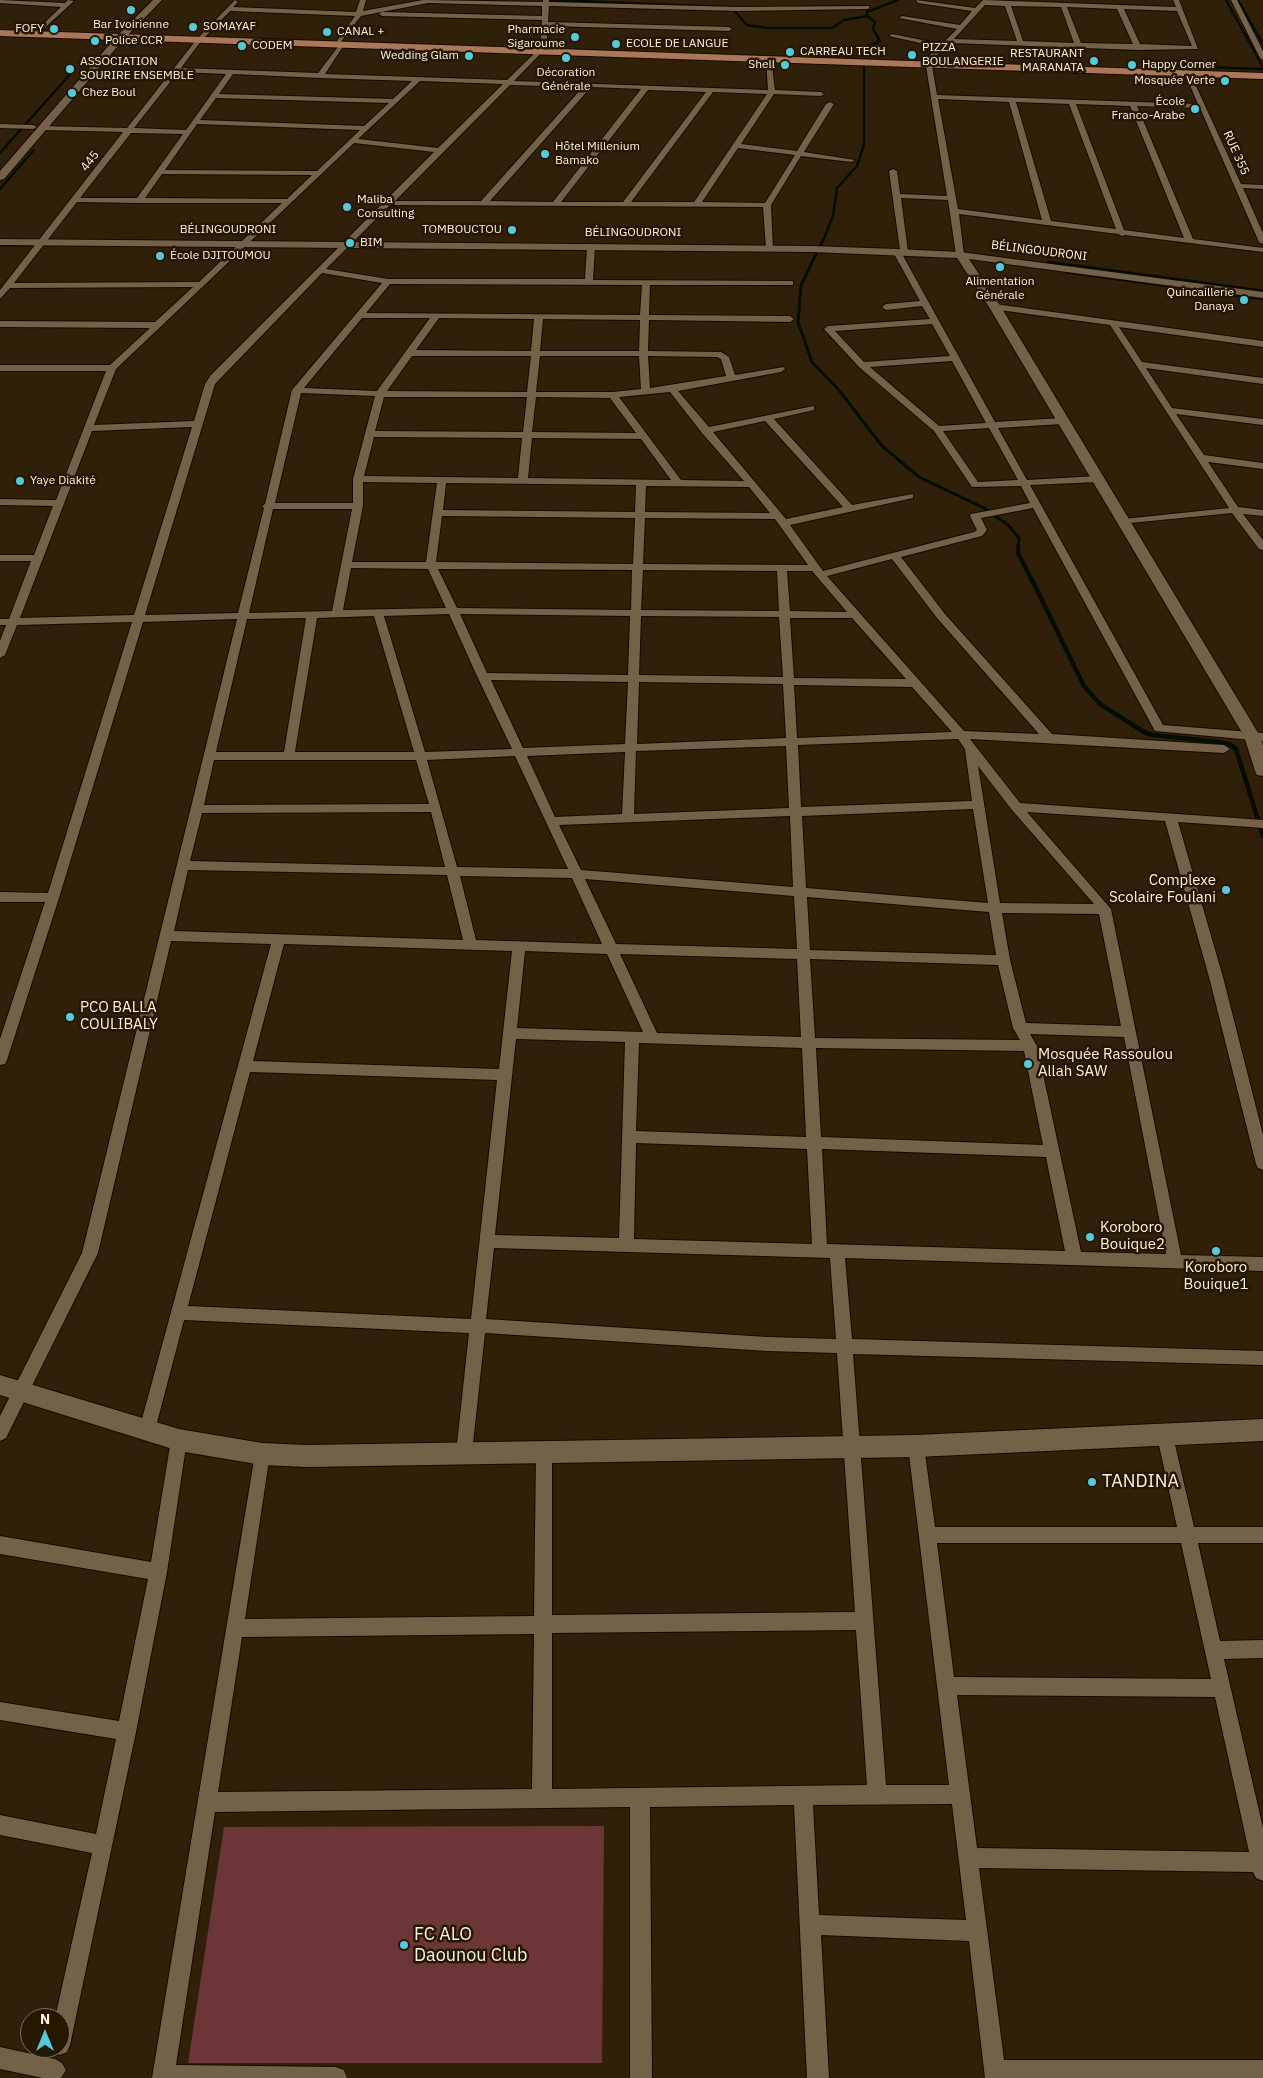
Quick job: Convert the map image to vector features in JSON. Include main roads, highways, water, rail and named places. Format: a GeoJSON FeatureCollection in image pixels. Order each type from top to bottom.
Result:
{"type":"FeatureCollection","features":[{"type":"Feature","properties":{"kind":"main road"},"geometry":{"type":"LineString","coordinates":[[0,31],[117,35]]}},
{"type":"Feature","properties":{"kind":"main road"},"geometry":{"type":"LineString","coordinates":[[0,31],[541,50],[1263,71]]}},
{"type":"Feature","properties":{"kind":"main road"},"geometry":{"type":"LineString","coordinates":[[541,50],[769,59],[928,62],[1263,76]]}},
{"type":"Feature","properties":{"kind":"waterway"},"geometry":{"type":"LineString","coordinates":[[551,0],[723,7]]}},
{"type":"Feature","properties":{"kind":"waterway"},"geometry":{"type":"LineString","coordinates":[[867,16],[867,12],[898,0]]}},
{"type":"Feature","properties":{"kind":"waterway"},"geometry":{"type":"LineString","coordinates":[[1226,0],[1263,67]]}},
{"type":"Feature","properties":{"kind":"waterway"},"geometry":{"type":"LineString","coordinates":[[1238,0],[1263,44]]}},
{"type":"Feature","properties":{"kind":"waterway"},"geometry":{"type":"LineString","coordinates":[[731,7],[747,25],[767,28],[832,28],[844,20],[867,16]]}},
{"type":"Feature","properties":{"kind":"waterway"},"geometry":{"type":"LineString","coordinates":[[865,55],[865,48],[880,41],[873,29],[875,22],[867,16]]}},
{"type":"Feature","properties":{"kind":"waterway"},"geometry":{"type":"LineString","coordinates":[[823,241],[833,216],[837,188],[857,166],[864,144],[864,66]]}},
{"type":"Feature","properties":{"kind":"waterway"},"geometry":{"type":"LineString","coordinates":[[1172,66],[1263,69]]}},
{"type":"Feature","properties":{"kind":"waterway"},"geometry":{"type":"LineString","coordinates":[[0,153],[73,71]]}},
{"type":"Feature","properties":{"kind":"waterway"},"geometry":{"type":"LineString","coordinates":[[0,189],[33,151]]}},
{"type":"Feature","properties":{"kind":"waterway"},"geometry":{"type":"LineString","coordinates":[[823,240],[801,285],[798,322],[812,362],[838,389],[882,446],[919,477],[984,508],[1008,525],[1019,538],[1018,549]]}},
{"type":"Feature","properties":{"kind":"waterway"},"geometry":{"type":"LineString","coordinates":[[0,245],[51,245]]}},
{"type":"Feature","properties":{"kind":"waterway"},"geometry":{"type":"LineString","coordinates":[[1048,262],[1263,291]]}},
{"type":"Feature","properties":{"kind":"waterway"},"geometry":{"type":"LineString","coordinates":[[1066,272],[1263,299]]}},
{"type":"Feature","properties":{"kind":"waterway"},"geometry":{"type":"LineString","coordinates":[[1018,549],[1018,553],[1038,591]]}},
{"type":"Feature","properties":{"kind":"waterway"},"geometry":{"type":"LineString","coordinates":[[1038,591],[1084,686],[1100,704],[1144,732],[1153,735],[1219,742],[1231,745],[1236,749],[1263,836]]}},
{"type":"Feature","properties":{"kind":"place","name":"Bar Ivoirienne"},"geometry":{"type":"Point","coordinates":[131,10]}},
{"type":"Feature","properties":{"kind":"place","name":"SOMAYAF"},"geometry":{"type":"Point","coordinates":[193,27]}},
{"type":"Feature","properties":{"kind":"place","name":"FOFY"},"geometry":{"type":"Point","coordinates":[54,29]}},
{"type":"Feature","properties":{"kind":"place","name":"CANAL +"},"geometry":{"type":"Point","coordinates":[327,32]}},
{"type":"Feature","properties":{"kind":"place","name":"Pharmacie Sigaroume"},"geometry":{"type":"Point","coordinates":[575,37]}},
{"type":"Feature","properties":{"kind":"place","name":"Police CCR"},"geometry":{"type":"Point","coordinates":[95,41]}},
{"type":"Feature","properties":{"kind":"place","name":"ECOLE DE LANGUE"},"geometry":{"type":"Point","coordinates":[616,44]}},
{"type":"Feature","properties":{"kind":"place","name":"CODEM"},"geometry":{"type":"Point","coordinates":[242,46]}},
{"type":"Feature","properties":{"kind":"place","name":"CARREAU TECH"},"geometry":{"type":"Point","coordinates":[790,52]}},
{"type":"Feature","properties":{"kind":"place","name":"PIZZA BOULANGERIE"},"geometry":{"type":"Point","coordinates":[912,55]}},
{"type":"Feature","properties":{"kind":"place","name":"Wedding Glam"},"geometry":{"type":"Point","coordinates":[469,56]}},
{"type":"Feature","properties":{"kind":"place","name":"Décoration Générale"},"geometry":{"type":"Point","coordinates":[566,58]}},
{"type":"Feature","properties":{"kind":"place","name":"RESTAURANT MARANATA"},"geometry":{"type":"Point","coordinates":[1094,61]}},
{"type":"Feature","properties":{"kind":"place","name":"Shell"},"geometry":{"type":"Point","coordinates":[785,65]}},
{"type":"Feature","properties":{"kind":"place","name":"Happy Corner"},"geometry":{"type":"Point","coordinates":[1132,65]}},
{"type":"Feature","properties":{"kind":"place","name":"ASSOCIATION SOURIRE ENSEMBLE"},"geometry":{"type":"Point","coordinates":[70,69]}},
{"type":"Feature","properties":{"kind":"place","name":"Mosquée Verte"},"geometry":{"type":"Point","coordinates":[1225,81]}},
{"type":"Feature","properties":{"kind":"place","name":"Chez Boul"},"geometry":{"type":"Point","coordinates":[72,93]}},
{"type":"Feature","properties":{"kind":"place","name":"École Franco-Arabe"},"geometry":{"type":"Point","coordinates":[1195,109]}},
{"type":"Feature","properties":{"kind":"place","name":"Hôtel Millenium Bamako"},"geometry":{"type":"Point","coordinates":[545,154]}},
{"type":"Feature","properties":{"kind":"place","name":"Maliba Consulting"},"geometry":{"type":"Point","coordinates":[347,207]}},
{"type":"Feature","properties":{"kind":"place","name":"TOMBOUCTOU"},"geometry":{"type":"Point","coordinates":[512,230]}},
{"type":"Feature","properties":{"kind":"place","name":"BIM"},"geometry":{"type":"Point","coordinates":[350,243]}},
{"type":"Feature","properties":{"kind":"place","name":"École DJITOUMOU"},"geometry":{"type":"Point","coordinates":[160,256]}},
{"type":"Feature","properties":{"kind":"place","name":"Alimentation Générale"},"geometry":{"type":"Point","coordinates":[1000,267]}},
{"type":"Feature","properties":{"kind":"place","name":"Quincaillerie Danaya"},"geometry":{"type":"Point","coordinates":[1244,300]}},
{"type":"Feature","properties":{"kind":"place","name":"Yaye Diakité"},"geometry":{"type":"Point","coordinates":[20,481]}},
{"type":"Feature","properties":{"kind":"place","name":"Complexe Scolaire Foulani"},"geometry":{"type":"Point","coordinates":[1226,890]}},
{"type":"Feature","properties":{"kind":"place","name":"PCO BALLA COULIBALY"},"geometry":{"type":"Point","coordinates":[70,1017]}},
{"type":"Feature","properties":{"kind":"place","name":"Mosquée Rassoulou Allah SAW"},"geometry":{"type":"Point","coordinates":[1028,1064]}},
{"type":"Feature","properties":{"kind":"place","name":"Koroboro Bouique2"},"geometry":{"type":"Point","coordinates":[1090,1237]}},
{"type":"Feature","properties":{"kind":"place","name":"Koroboro Bouique1"},"geometry":{"type":"Point","coordinates":[1216,1251]}},
{"type":"Feature","properties":{"kind":"place","name":"TANDINA"},"geometry":{"type":"Point","coordinates":[1092,1482]}},
{"type":"Feature","properties":{"kind":"place","name":"FC ALO Daounou Club"},"geometry":{"type":"Point","coordinates":[404,1945]}}]}
